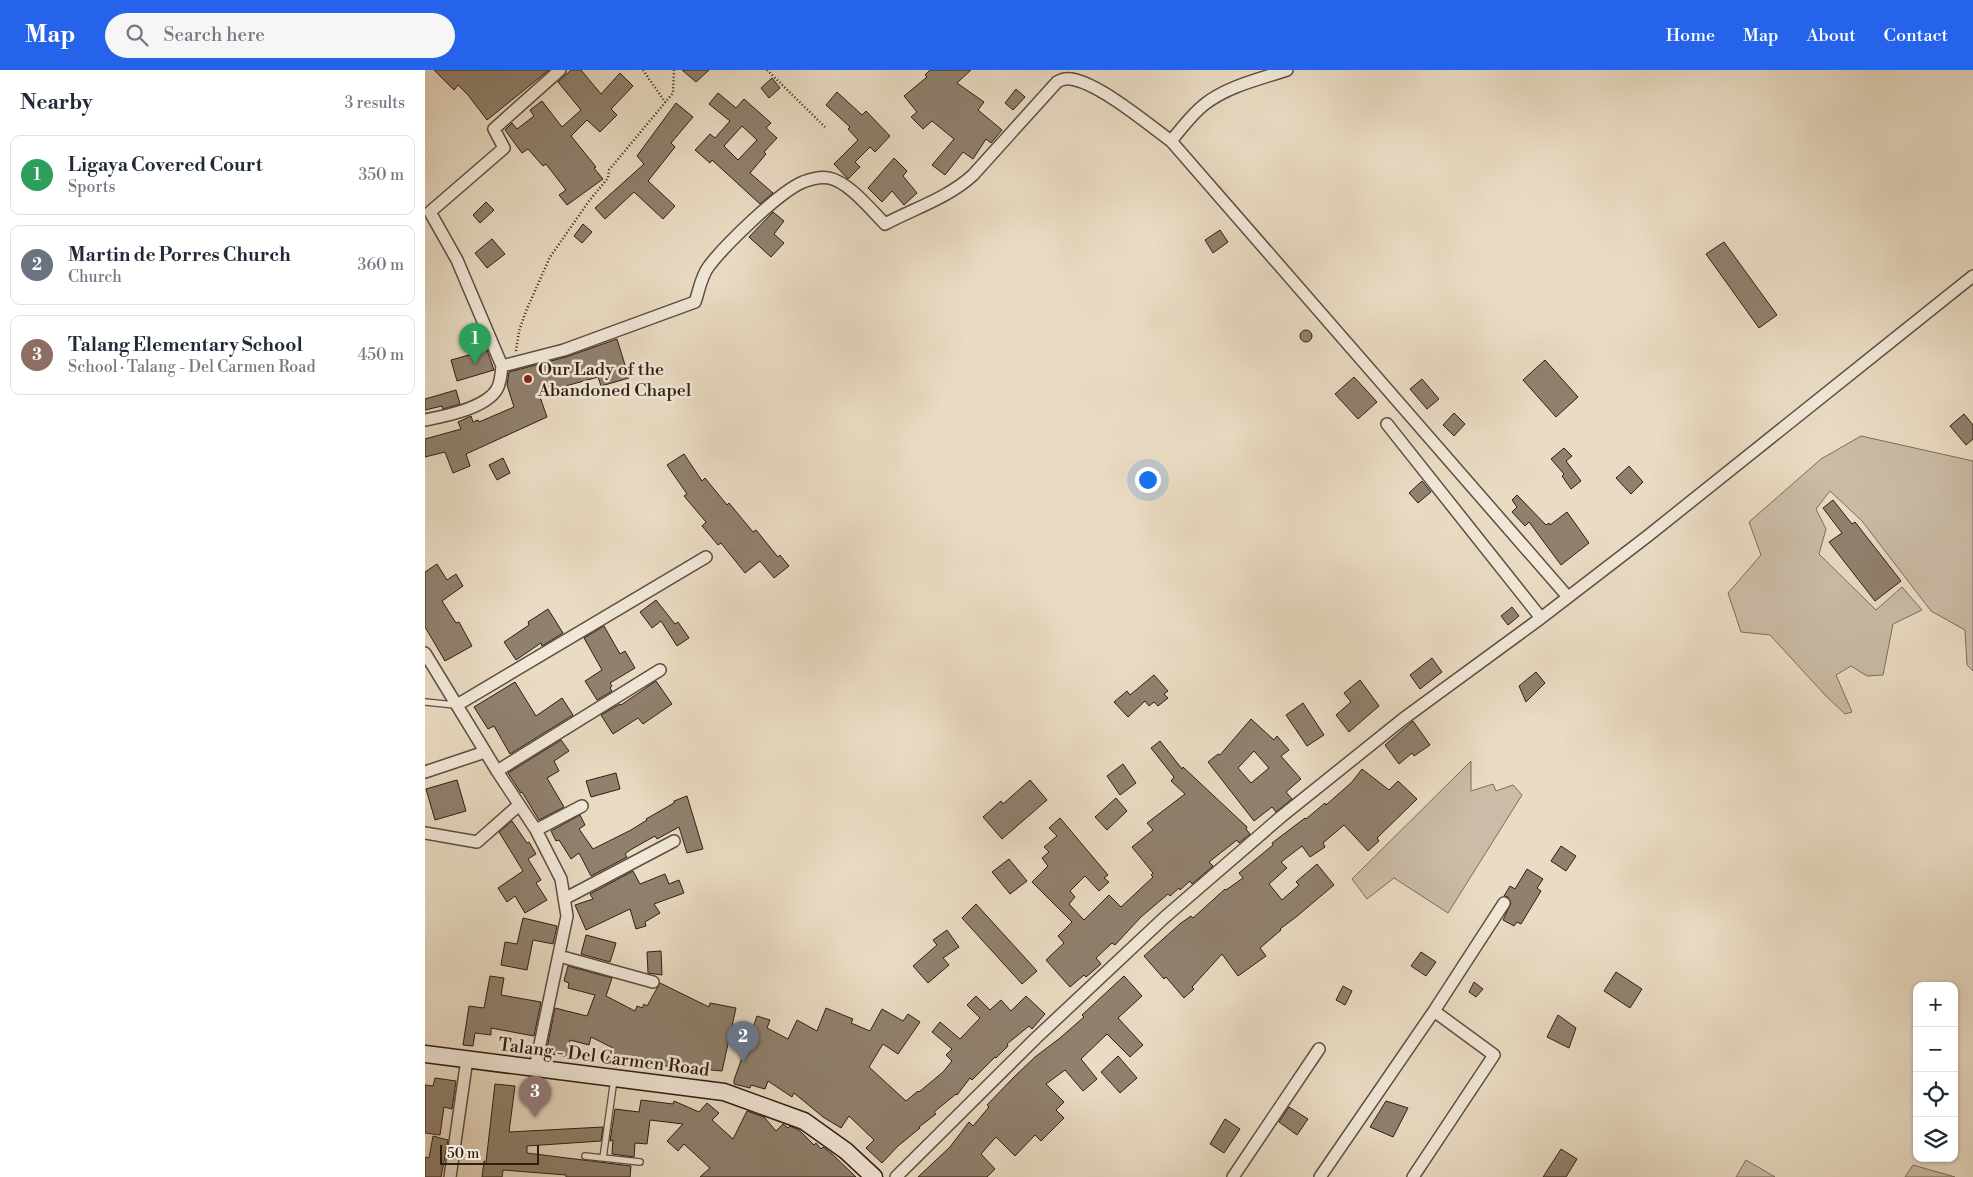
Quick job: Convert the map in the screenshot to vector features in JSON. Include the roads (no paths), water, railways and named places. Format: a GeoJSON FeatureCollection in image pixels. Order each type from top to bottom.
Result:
{"type":"FeatureCollection","features":[{"type":"Feature","properties":{"kind":"street"},"geometry":{"type":"LineString","coordinates":[[425,420],[474,406],[490,398],[498,388],[502,366],[457,260],[430,212],[504,148],[494,129],[560,70]]}},
{"type":"Feature","properties":{"kind":"street"},"geometry":{"type":"LineString","coordinates":[[1171,140],[1205,103],[1223,93],[1287,70]]}},
{"type":"Feature","properties":{"kind":"street"},"geometry":{"type":"LineString","coordinates":[[502,366],[564,350],[695,302],[707,268],[729,243],[783,194],[802,183],[816,178],[837,180],[845,185],[885,224],[941,197],[959,187],[973,175],[1057,82],[1063,79],[1072,79],[1085,83],[1118,102],[1171,140],[1568,597]]}},
{"type":"Feature","properties":{"kind":"street"},"geometry":{"type":"LineString","coordinates":[[896,1177],[1036,1038],[1165,917],[1282,816],[1403,719],[1541,618],[1649,535],[1973,276]]}},
{"type":"Feature","properties":{"kind":"street"},"geometry":{"type":"LineString","coordinates":[[1387,424],[1541,618]]}},
{"type":"Feature","properties":{"kind":"street"},"geometry":{"type":"LineString","coordinates":[[457,705],[706,557]]}},
{"type":"Feature","properties":{"kind":"street"},"geometry":{"type":"LineString","coordinates":[[425,654],[485,752],[536,830],[561,878],[567,916],[535,1068]]}},
{"type":"Feature","properties":{"kind":"street"},"geometry":{"type":"LineString","coordinates":[[497,771],[660,670]]}},
{"type":"Feature","properties":{"kind":"street"},"geometry":{"type":"LineString","coordinates":[[425,772],[485,752]]}},
{"type":"Feature","properties":{"kind":"street"},"geometry":{"type":"LineString","coordinates":[[425,833],[477,842],[519,805]]}},
{"type":"Feature","properties":{"kind":"street"},"geometry":{"type":"LineString","coordinates":[[536,830],[582,806]]}},
{"type":"Feature","properties":{"kind":"street"},"geometry":{"type":"LineString","coordinates":[[564,899],[674,841]]}},
{"type":"Feature","properties":{"kind":"street"},"geometry":{"type":"LineString","coordinates":[[1320,1177],[1434,1011],[1504,903]]}},
{"type":"Feature","properties":{"kind":"street"},"geometry":{"type":"LineString","coordinates":[[559,956],[653,982]]}},
{"type":"Feature","properties":{"kind":"street"},"geometry":{"type":"LineString","coordinates":[[1413,1177],[1494,1055],[1434,1011]]}},
{"type":"Feature","properties":{"kind":"street"},"geometry":{"type":"LineString","coordinates":[[1233,1177],[1319,1049]]}},
{"type":"Feature","properties":{"kind":"street","name":"Talang - Del Carmen Road"},"geometry":{"type":"LineString","coordinates":[[425,1054],[724,1092],[804,1121],[846,1151],[874,1177]]}},
{"type":"Feature","properties":{"kind":"street"},"geometry":{"type":"LineString","coordinates":[[450,1177],[467,1059]]}},
{"type":"Feature","properties":{"kind":"lane"},"geometry":{"type":"LineString","coordinates":[[425,702],[457,705]]}},
{"type":"Feature","properties":{"kind":"lane"},"geometry":{"type":"LineString","coordinates":[[603,1158],[613,1078]]}},
{"type":"Feature","properties":{"kind":"lane"},"geometry":{"type":"LineString","coordinates":[[585,1156],[640,1162]]}},
{"type":"Feature","properties":{"kind":"place","name":"Ligaya Covered Court"},"geometry":{"type":"Point","coordinates":[475,364]}},
{"type":"Feature","properties":{"kind":"place","name":"Our Lady of the Abandoned Chapel"},"geometry":{"type":"Point","coordinates":[528,379]}},
{"type":"Feature","properties":{"kind":"place","name":"Martin de Porres Church"},"geometry":{"type":"Point","coordinates":[743,1062]}},
{"type":"Feature","properties":{"kind":"place","name":"Talang Elementary School"},"geometry":{"type":"Point","coordinates":[535,1117]}}]}
